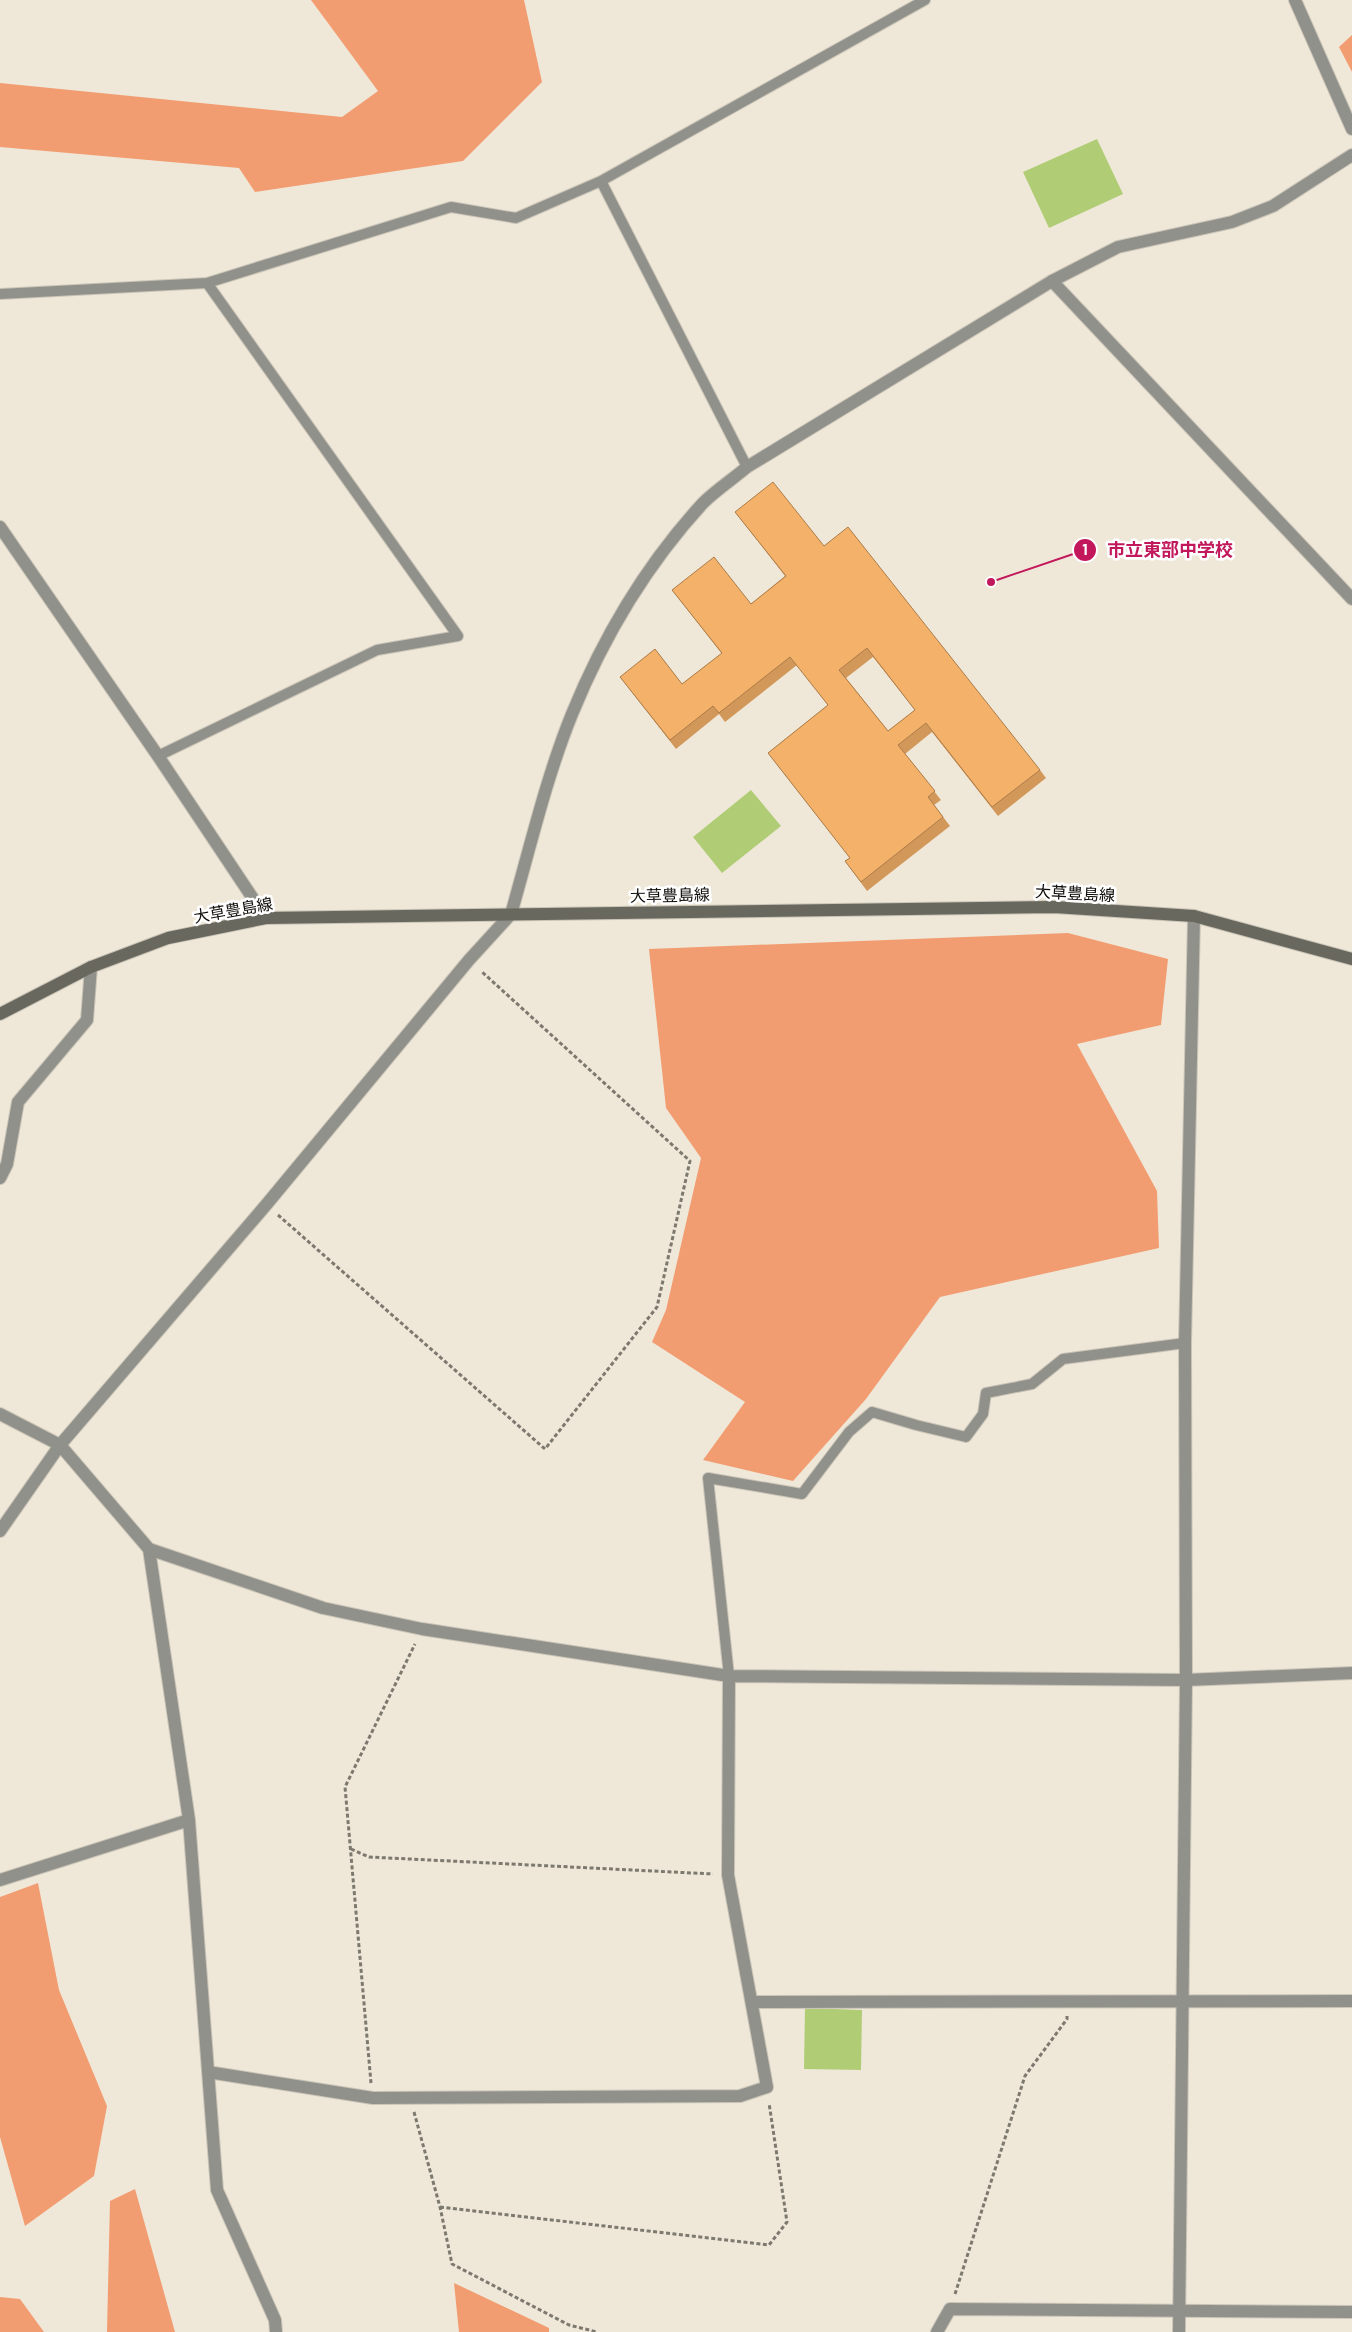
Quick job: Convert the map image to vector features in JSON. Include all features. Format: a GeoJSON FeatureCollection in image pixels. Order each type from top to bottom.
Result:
{"type":"FeatureCollection","features":[{"type":"Feature","properties":{"kind":"main road","name":"大草豊島線"},"geometry":{"type":"LineString","coordinates":[[0,1014],[91,967],[168,938],[266,918],[1054,907],[1194,916],[1352,959]]}},
{"type":"Feature","properties":{"kind":"street"},"geometry":{"type":"LineString","coordinates":[[1295,0],[1352,129]]}},
{"type":"Feature","properties":{"kind":"street"},"geometry":{"type":"LineString","coordinates":[[0,1531],[60,1445],[266,1204],[469,960],[511,914],[547,788],[571,716],[600,652],[634,593],[676,535],[705,502],[747,467],[1052,281],[1118,247],[1232,222],[1274,206],[1352,155]]}},
{"type":"Feature","properties":{"kind":"street"},"geometry":{"type":"LineString","coordinates":[[1052,281],[1352,600]]}},
{"type":"Feature","properties":{"kind":"street"},"geometry":{"type":"LineString","coordinates":[[0,527],[158,756],[266,918]]}},
{"type":"Feature","properties":{"kind":"street"},"geometry":{"type":"LineString","coordinates":[[1179,2332],[1186,1680],[1185,1343],[1194,916]]}},
{"type":"Feature","properties":{"kind":"street"},"geometry":{"type":"LineString","coordinates":[[0,1178],[7,1164],[18,1102],[87,1020],[91,967]]}},
{"type":"Feature","properties":{"kind":"street"},"geometry":{"type":"LineString","coordinates":[[0,1414],[60,1445],[149,1549],[323,1608],[422,1629],[729,1676],[1186,1680],[1352,1673]]}},
{"type":"Feature","properties":{"kind":"street"},"geometry":{"type":"LineString","coordinates":[[149,1549],[189,1820],[217,2190],[275,2320],[276,2332]]}},
{"type":"Feature","properties":{"kind":"street"},"geometry":{"type":"LineString","coordinates":[[208,2072],[373,2098],[740,2096],[766,2087],[728,1874],[729,1676]]}},
{"type":"Feature","properties":{"kind":"street"},"geometry":{"type":"LineString","coordinates":[[0,1880],[189,1820]]}},
{"type":"Feature","properties":{"kind":"street"},"geometry":{"type":"LineString","coordinates":[[752,2002],[1064,2001],[1184,2003],[1352,2001]]}},
{"type":"Feature","properties":{"kind":"street"},"geometry":{"type":"LineString","coordinates":[[937,2332],[950,2309],[1179,2309],[1352,2312]]}},
{"type":"Feature","properties":{"kind":"lane"},"geometry":{"type":"LineString","coordinates":[[0,294],[207,283],[452,208],[516,218],[601,181],[925,0]]}},
{"type":"Feature","properties":{"kind":"lane"},"geometry":{"type":"LineString","coordinates":[[601,181],[747,467]]}},
{"type":"Feature","properties":{"kind":"lane"},"geometry":{"type":"LineString","coordinates":[[158,756],[376,650],[458,636],[207,283]]}},
{"type":"Feature","properties":{"kind":"lane"},"geometry":{"type":"LineString","coordinates":[[729,1676],[708,1478],[802,1494],[849,1432],[872,1412],[966,1437],[983,1414],[986,1393],[1032,1384],[1063,1359],[1185,1343]]}},
{"type":"Feature","properties":{"kind":"path"},"geometry":{"type":"LineString","coordinates":[[266,1204],[545,1449],[657,1307],[690,1161],[469,960]]}},
{"type":"Feature","properties":{"kind":"path"},"geometry":{"type":"LineString","coordinates":[[373,2098],[345,1787],[422,1629]]}},
{"type":"Feature","properties":{"kind":"path"},"geometry":{"type":"LineString","coordinates":[[352,1849],[369,1857],[728,1874]]}},
{"type":"Feature","properties":{"kind":"path"},"geometry":{"type":"LineString","coordinates":[[950,2309],[1025,2076],[1067,2019],[1064,2001]]}},
{"type":"Feature","properties":{"kind":"path"},"geometry":{"type":"LineString","coordinates":[[440,2207],[769,2245],[787,2222],[766,2087]]}},
{"type":"Feature","properties":{"kind":"path"},"geometry":{"type":"LineString","coordinates":[[410,2097],[440,2207],[452,2264],[569,2325],[596,2332]]}},
{"type":"Feature","properties":{"kind":"shaded area"},"geometry":{"type":"Polygon","coordinates":[[[311,0],[524,0],[542,82],[463,161],[255,192],[239,168],[0,147],[0,83],[342,117],[378,91],[311,0]]]}},
{"type":"Feature","properties":{"kind":"shaded area"},"geometry":{"type":"Polygon","coordinates":[[[1352,35],[1352,72],[1339,47],[1352,35]]]}},
{"type":"Feature","properties":{"kind":"shaded area"},"geometry":{"type":"Polygon","coordinates":[[[1097,139],[1123,194],[1049,228],[1023,172],[1097,139]]]}},
{"type":"Feature","properties":{"kind":"shaded area"},"geometry":{"type":"Polygon","coordinates":[[[751,790],[781,826],[722,873],[693,837],[751,790]]]}},
{"type":"Feature","properties":{"kind":"shaded area"},"geometry":{"type":"Polygon","coordinates":[[[1068,933],[1168,959],[1161,1025],[1077,1044],[1157,1191],[1159,1248],[940,1297],[866,1399],[793,1481],[703,1460],[745,1402],[652,1342],[666,1310],[701,1158],[666,1108],[649,949],[1068,933]]]}},
{"type":"Feature","properties":{"kind":"shaded area"},"geometry":{"type":"Polygon","coordinates":[[[38,1883],[59,1990],[107,2106],[94,2176],[25,2226],[0,2137],[0,1897],[38,1883]]]}},
{"type":"Feature","properties":{"kind":"shaded area"},"geometry":{"type":"Polygon","coordinates":[[[805,2008],[862,2010],[861,2070],[804,2069],[805,2008]]]}},
{"type":"Feature","properties":{"kind":"shaded area"},"geometry":{"type":"Polygon","coordinates":[[[135,2189],[175,2332],[107,2332],[110,2201],[135,2189]]]}},
{"type":"Feature","properties":{"kind":"shaded area"},"geometry":{"type":"Polygon","coordinates":[[[454,2283],[549,2328],[549,2332],[459,2332],[454,2283]]]}},
{"type":"Feature","properties":{"kind":"shaded area"},"geometry":{"type":"Polygon","coordinates":[[[0,2297],[20,2299],[44,2332],[0,2332],[0,2297]]]}},
{"type":"Feature","properties":{"kind":"building"},"geometry":{"type":"Polygon","coordinates":[[[773,482],[824,546],[848,527],[1040,770],[992,807],[926,723],[898,745],[935,791],[928,797],[943,817],[861,882],[845,861],[850,858],[768,753],[828,705],[790,657],[719,713],[713,706],[670,740],[620,677],[655,649],[682,684],[722,653],[672,590],[714,557],[751,604],[786,576],[735,512],[773,482]],[[867,648],[839,670],[888,731],[915,710],[867,648]]]}},
{"type":"Feature","properties":{"kind":"place","name":"市立東部中学校"},"geometry":{"type":"Point","coordinates":[991,582]}}]}
